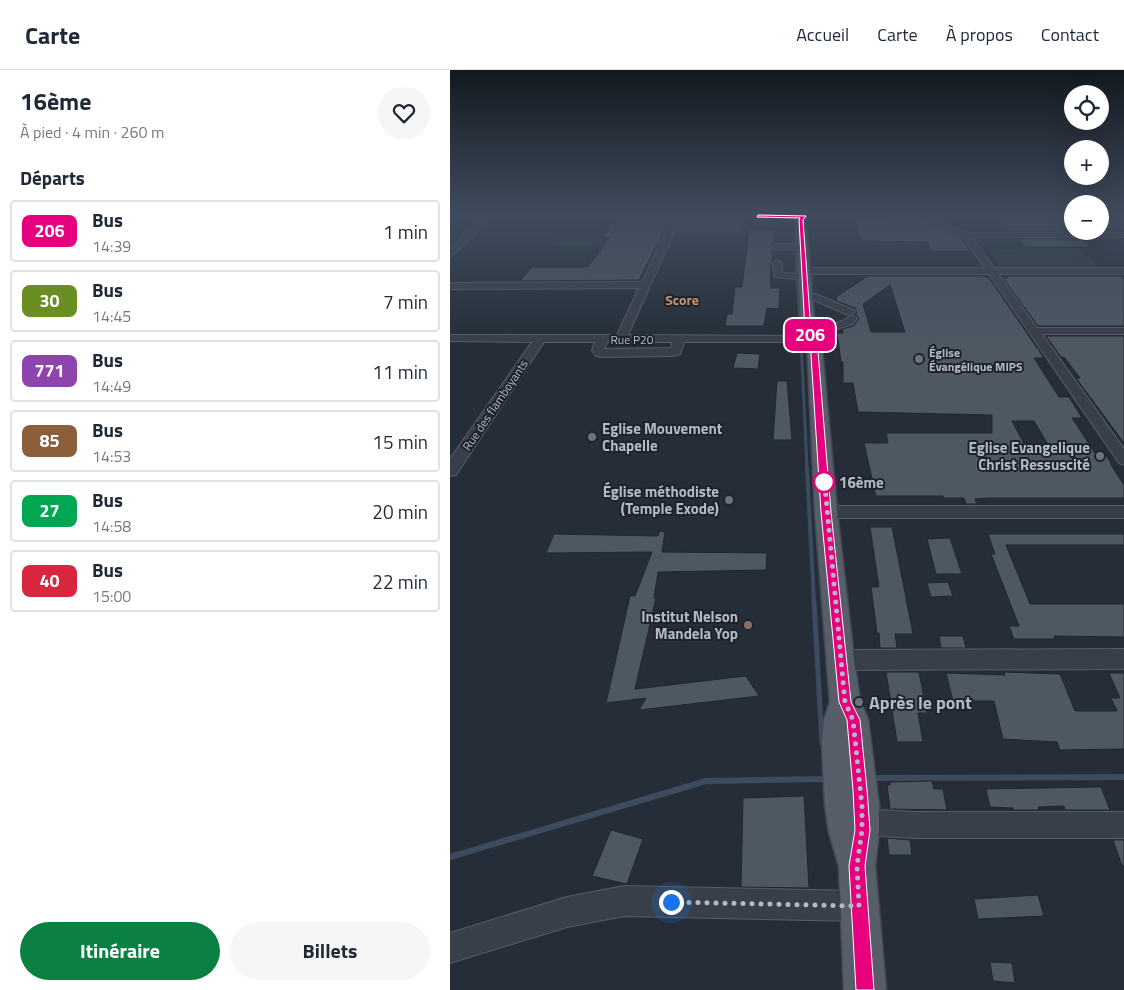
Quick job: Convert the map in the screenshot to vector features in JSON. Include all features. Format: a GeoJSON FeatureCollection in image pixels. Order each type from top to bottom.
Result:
{"type":"FeatureCollection","features":[{"type":"Feature","properties":{"kind":"main road"},"geometry":{"type":"LineString","coordinates":[[807,257],[809,274],[808,331],[817,335]]}},
{"type":"Feature","properties":{"kind":"main road"},"geometry":{"type":"LineString","coordinates":[[809,274],[816,297],[826,512],[845,702],[839,720],[847,742],[855,811],[865,990]]}},
{"type":"Feature","properties":{"kind":"street"},"geometry":{"type":"LineString","coordinates":[[621,339],[659,257]]}},
{"type":"Feature","properties":{"kind":"street"},"geometry":{"type":"LineString","coordinates":[[982,257],[1124,460]]}},
{"type":"Feature","properties":{"kind":"street"},"geometry":{"type":"LineString","coordinates":[[777,263],[778,275],[1124,271]]}},
{"type":"Feature","properties":{"kind":"street"},"geometry":{"type":"LineString","coordinates":[[450,286],[646,285]]}},
{"type":"Feature","properties":{"kind":"street","name":"Rue P20"},"geometry":{"type":"LineString","coordinates":[[450,338],[679,339],[817,335],[849,322],[851,315],[816,297]]}},
{"type":"Feature","properties":{"kind":"street"},"geometry":{"type":"LineString","coordinates":[[1034,331],[1124,331]]}},
{"type":"Feature","properties":{"kind":"street","name":"Rue des flamboyants"},"geometry":{"type":"LineString","coordinates":[[450,471],[540,339]]}},
{"type":"Feature","properties":{"kind":"street"},"geometry":{"type":"LineString","coordinates":[[602,339],[598,350],[600,353],[673,352],[676,351],[679,339]]}},
{"type":"Feature","properties":{"kind":"street"},"geometry":{"type":"LineString","coordinates":[[826,512],[1124,512]]}},
{"type":"Feature","properties":{"kind":"street"},"geometry":{"type":"LineString","coordinates":[[840,660],[1124,659]]}},
{"type":"Feature","properties":{"kind":"street"},"geometry":{"type":"LineString","coordinates":[[855,811],[915,825],[1124,825]]}},
{"type":"Feature","properties":{"kind":"street"},"geometry":{"type":"LineString","coordinates":[[450,948],[567,912],[624,901],[859,906]]}},
{"type":"Feature","properties":{"kind":"shaded area"},"geometry":{"type":"Polygon","coordinates":[[[994,257],[1088,257],[1096,265],[1000,265],[994,257]]]}},
{"type":"Feature","properties":{"kind":"building"},"geometry":{"type":"Polygon","coordinates":[[[595,257],[651,257],[639,280],[520,281],[532,267],[588,267],[595,257]]]}},
{"type":"Feature","properties":{"kind":"building"},"geometry":{"type":"Polygon","coordinates":[[[746,257],[772,257],[770,263],[771,288],[780,288],[779,309],[767,308],[764,326],[725,326],[727,314],[732,314],[735,287],[742,287],[746,257]]]}},
{"type":"Feature","properties":{"kind":"building"},"geometry":{"type":"Polygon","coordinates":[[[868,276],[982,276],[989,278],[1044,358],[1034,358],[1059,397],[1069,397],[1082,418],[1072,418],[1095,453],[1105,453],[1124,485],[1124,498],[988,498],[975,499],[977,504],[966,504],[964,498],[944,498],[943,496],[876,496],[864,443],[888,443],[886,433],[992,433],[992,415],[858,412],[853,383],[843,383],[843,362],[841,362],[837,333],[843,333],[842,329],[854,326],[859,318],[855,314],[857,313],[855,308],[837,301],[836,297],[868,276]],[[890,285],[863,304],[871,332],[905,332],[890,285]],[[1012,421],[1029,453],[1053,453],[1034,421],[1012,421]]]}},
{"type":"Feature","properties":{"kind":"building"},"geometry":{"type":"Polygon","coordinates":[[[1007,276],[1121,276],[1124,279],[1124,326],[1038,326],[1003,278],[1008,278],[1007,276]]]}},
{"type":"Feature","properties":{"kind":"building"},"geometry":{"type":"Polygon","coordinates":[[[1046,336],[1124,336],[1124,443],[1076,378],[1080,378],[1064,357],[1061,357],[1046,336]]]}},
{"type":"Feature","properties":{"kind":"building"},"geometry":{"type":"Polygon","coordinates":[[[737,353],[760,354],[758,369],[733,368],[737,353]]]}},
{"type":"Feature","properties":{"kind":"building"},"geometry":{"type":"Polygon","coordinates":[[[777,381],[787,381],[792,440],[773,440],[777,381]]]}},
{"type":"Feature","properties":{"kind":"building"},"geometry":{"type":"Polygon","coordinates":[[[870,527],[892,527],[913,634],[895,634],[897,648],[880,648],[871,587],[879,587],[870,527]]]}},
{"type":"Feature","properties":{"kind":"building"},"geometry":{"type":"Polygon","coordinates":[[[660,531],[665,532],[662,552],[767,553],[766,570],[658,572],[654,598],[656,598],[635,689],[746,676],[759,696],[639,710],[646,698],[606,703],[630,596],[635,596],[652,552],[546,553],[554,534],[658,536],[660,531]]]}},
{"type":"Feature","properties":{"kind":"building"},"geometry":{"type":"Polygon","coordinates":[[[988,534],[1124,534],[1124,545],[1006,545],[1030,604],[1124,604],[1124,637],[1054,636],[1055,639],[1014,639],[1009,626],[1019,626],[991,554],[995,554],[988,534]]]}},
{"type":"Feature","properties":{"kind":"building"},"geometry":{"type":"Polygon","coordinates":[[[950,538],[962,574],[936,574],[927,539],[950,538]]]}},
{"type":"Feature","properties":{"kind":"building"},"geometry":{"type":"Polygon","coordinates":[[[948,582],[953,596],[931,597],[927,583],[948,582]]]}},
{"type":"Feature","properties":{"kind":"building"},"geometry":{"type":"Polygon","coordinates":[[[939,636],[963,636],[966,648],[941,648],[939,636]]]}},
{"type":"Feature","properties":{"kind":"building"},"geometry":{"type":"Polygon","coordinates":[[[886,672],[919,672],[927,713],[918,713],[923,742],[897,742],[886,672]]]}},
{"type":"Feature","properties":{"kind":"building"},"geometry":{"type":"Polygon","coordinates":[[[1004,672],[1060,674],[1075,711],[1117,711],[1111,698],[1120,698],[1109,673],[1124,673],[1124,749],[1060,750],[1057,742],[1003,739],[994,701],[953,701],[946,673],[1005,675],[1004,672]]]}},
{"type":"Feature","properties":{"kind":"building"},"geometry":{"type":"Polygon","coordinates":[[[932,781],[934,789],[943,789],[947,810],[890,809],[887,785],[890,785],[890,782],[932,781]]]}},
{"type":"Feature","properties":{"kind":"building"},"geometry":{"type":"Polygon","coordinates":[[[1101,787],[1110,810],[1065,810],[1064,806],[1038,807],[1039,810],[1013,810],[1013,808],[990,807],[986,789],[1101,787]]]}},
{"type":"Feature","properties":{"kind":"building"},"geometry":{"type":"Polygon","coordinates":[[[804,796],[809,888],[741,887],[743,798],[804,796]]]}},
{"type":"Feature","properties":{"kind":"building"},"geometry":{"type":"Polygon","coordinates":[[[611,830],[643,839],[627,884],[592,876],[611,830]]]}},
{"type":"Feature","properties":{"kind":"building"},"geometry":{"type":"Polygon","coordinates":[[[887,838],[910,840],[912,855],[889,855],[887,838]]]}},
{"type":"Feature","properties":{"kind":"building"},"geometry":{"type":"Polygon","coordinates":[[[1113,840],[1124,840],[1124,866],[1122,866],[1113,840]]]}},
{"type":"Feature","properties":{"kind":"building"},"geometry":{"type":"Polygon","coordinates":[[[1038,895],[1044,916],[978,919],[974,899],[1038,895]]]}},
{"type":"Feature","properties":{"kind":"building"},"geometry":{"type":"Polygon","coordinates":[[[990,962],[1012,963],[1015,983],[993,981],[990,962]]]}},
{"type":"Feature","properties":{"kind":"waterway"},"geometry":{"type":"LineString","coordinates":[[796,257],[797,280]]}},
{"type":"Feature","properties":{"kind":"waterway"},"geometry":{"type":"LineString","coordinates":[[797,279],[802,363]]}},
{"type":"Feature","properties":{"kind":"waterway"},"geometry":{"type":"LineString","coordinates":[[802,361],[807,468]]}},
{"type":"Feature","properties":{"kind":"waterway"},"geometry":{"type":"LineString","coordinates":[[807,467],[814,602]]}},
{"type":"Feature","properties":{"kind":"waterway"},"geometry":{"type":"LineString","coordinates":[[814,601],[822,744]]}},
{"type":"Feature","properties":{"kind":"waterway"},"geometry":{"type":"LineString","coordinates":[[871,778],[1124,777]]}},
{"type":"Feature","properties":{"kind":"waterway"},"geometry":{"type":"LineString","coordinates":[[450,857],[706,781],[827,779]]}},
{"type":"Feature","properties":{"kind":"bus line","name":"206"},"geometry":{"type":"LineString","coordinates":[[803,257],[808,331],[814,339],[826,512],[845,702],[853,720],[862,806],[862,830],[857,866],[865,990]]}},
{"type":"Feature","properties":{"kind":"place","name":"Église Évangélique MIPS"},"geometry":{"type":"Point","coordinates":[919,359]}},
{"type":"Feature","properties":{"kind":"place","name":"Eglise Mouvement Chapelle"},"geometry":{"type":"Point","coordinates":[592,437]}},
{"type":"Feature","properties":{"kind":"place","name":"Eglise Evangelique Christ Ressuscité"},"geometry":{"type":"Point","coordinates":[1100,456]}},
{"type":"Feature","properties":{"kind":"place","name":"16ème"},"geometry":{"type":"Point","coordinates":[824,482]}},
{"type":"Feature","properties":{"kind":"place","name":"Église méthodiste (Temple Exode)"},"geometry":{"type":"Point","coordinates":[729,500]}},
{"type":"Feature","properties":{"kind":"place","name":"Institut Nelson Mandela Yop"},"geometry":{"type":"Point","coordinates":[748,625]}},
{"type":"Feature","properties":{"kind":"place","name":"Après le pont"},"geometry":{"type":"Point","coordinates":[859,702]}},
{"type":"Feature","properties":{"kind":"district","name":"Score"},"geometry":{"type":"Point","coordinates":[682,299]}},
{"type":"Feature","properties":{"kind":"route"},"geometry":{"type":"LineString","coordinates":[[671,902],[859,906],[857,866],[862,822],[856,742],[853,720],[845,702],[824,476],[824,482]]}}]}
